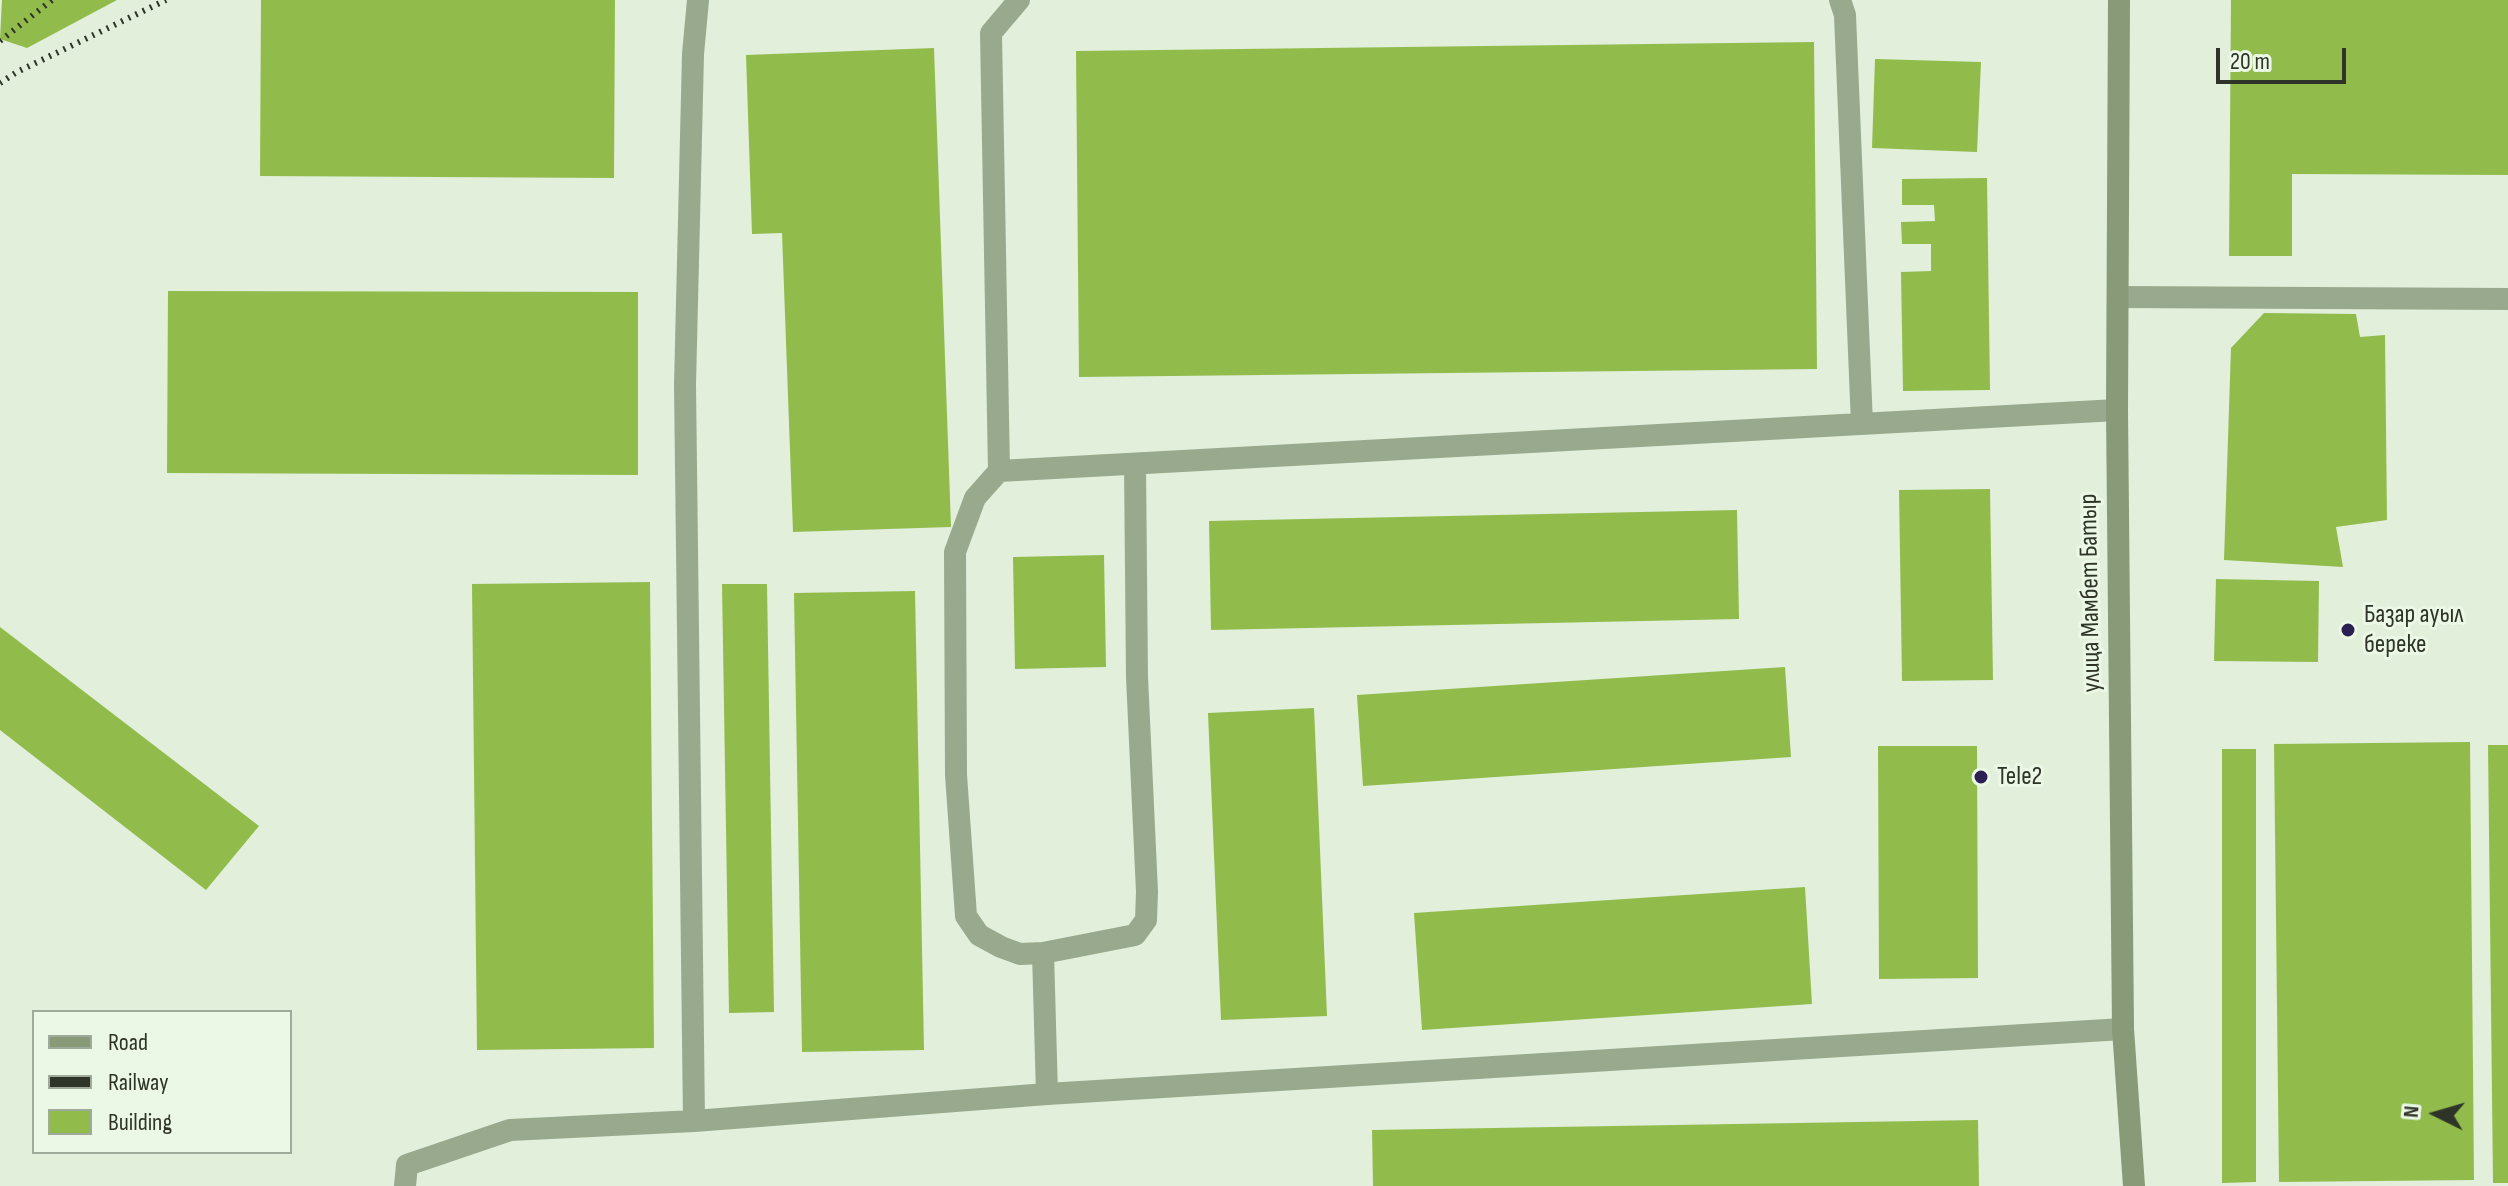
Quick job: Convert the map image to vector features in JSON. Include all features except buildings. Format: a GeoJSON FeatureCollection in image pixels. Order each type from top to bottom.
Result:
{"type":"FeatureCollection","features":[{"type":"Feature","properties":{"kind":"main road","name":"улица Мамбет Батыр"},"geometry":{"type":"LineString","coordinates":[[2119,0],[2117,410],[2123,1029],[2134,1186]]}},
{"type":"Feature","properties":{"kind":"street"},"geometry":{"type":"LineString","coordinates":[[694,1121],[685,385],[693,54],[698,0]]}},
{"type":"Feature","properties":{"kind":"street"},"geometry":{"type":"LineString","coordinates":[[1019,0],[991,33],[999,471],[975,498],[955,552],[956,775],[966,916],[979,935],[1020,954],[1043,953],[1135,935],[1146,920],[1137,677],[1135,465]]}},
{"type":"Feature","properties":{"kind":"street"},"geometry":{"type":"LineString","coordinates":[[1840,0],[1845,15],[1862,424]]}},
{"type":"Feature","properties":{"kind":"street"},"geometry":{"type":"LineString","coordinates":[[2118,297],[2508,299]]}},
{"type":"Feature","properties":{"kind":"street"},"geometry":{"type":"LineString","coordinates":[[999,471],[2117,410]]}},
{"type":"Feature","properties":{"kind":"street"},"geometry":{"type":"LineString","coordinates":[[1043,953],[1047,1094]]}},
{"type":"Feature","properties":{"kind":"street"},"geometry":{"type":"LineString","coordinates":[[405,1186],[407,1165],[510,1130],[694,1121],[1047,1094],[2123,1029]]}},
{"type":"Feature","properties":{"kind":"railway"},"geometry":{"type":"LineString","coordinates":[[0,41],[52,0]]}},
{"type":"Feature","properties":{"kind":"railway"},"geometry":{"type":"LineString","coordinates":[[0,83],[166,0]]}},
{"type":"Feature","properties":{"kind":"place","name":"Базар ауыл береке"},"geometry":{"type":"Point","coordinates":[2348,630]}},
{"type":"Feature","properties":{"kind":"place","name":"Tele2"},"geometry":{"type":"Point","coordinates":[1981,777]}}]}
